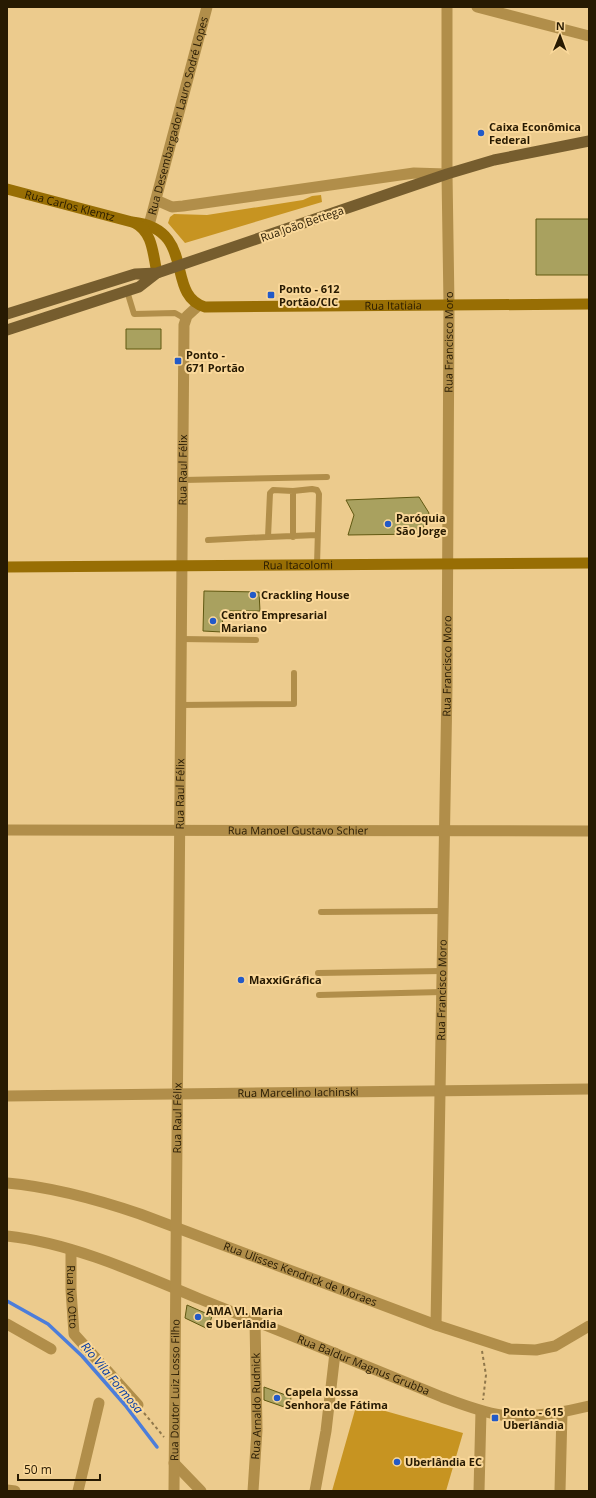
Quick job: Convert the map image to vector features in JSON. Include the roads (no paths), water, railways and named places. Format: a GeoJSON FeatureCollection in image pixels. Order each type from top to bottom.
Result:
{"type":"FeatureCollection","features":[{"type":"Feature","properties":{"kind":"main road","name":"Rua João Bettega"},"geometry":{"type":"LineString","coordinates":[[7,314],[135,274],[157,273],[447,174],[494,160],[589,141]]}},
{"type":"Feature","properties":{"kind":"main road","name":"Rua Carlos Klemtz"},"geometry":{"type":"LineString","coordinates":[[7,189],[132,222],[149,225],[162,232],[168,238],[179,265]]}},
{"type":"Feature","properties":{"kind":"main road","name":"Rua Carlos Klemtz"},"geometry":{"type":"LineString","coordinates":[[132,222],[141,227],[148,236],[157,273]]}},
{"type":"Feature","properties":{"kind":"main road"},"geometry":{"type":"LineString","coordinates":[[179,265],[187,294],[199,305]]}},
{"type":"Feature","properties":{"kind":"main road","name":"Rua João Bettega"},"geometry":{"type":"LineString","coordinates":[[7,330],[139,287],[157,273]]}},
{"type":"Feature","properties":{"kind":"main road","name":"Rua Itatiaia"},"geometry":{"type":"LineString","coordinates":[[199,305],[212,307],[589,304]]}},
{"type":"Feature","properties":{"kind":"main road","name":"Rua Itacolomi"},"geometry":{"type":"LineString","coordinates":[[7,567],[589,563]]}},
{"type":"Feature","properties":{"kind":"street","name":"Rua Desembargador Lauro Sodré Lopes"},"geometry":{"type":"LineString","coordinates":[[149,225],[207,7]]}},
{"type":"Feature","properties":{"kind":"street","name":"Rua Francisco Moro"},"geometry":{"type":"LineString","coordinates":[[436,1325],[445,831],[448,564],[449,305],[447,7]]}},
{"type":"Feature","properties":{"kind":"street"},"geometry":{"type":"LineString","coordinates":[[478,7],[589,36]]}},
{"type":"Feature","properties":{"kind":"street","name":"Rua João Bettega"},"geometry":{"type":"LineString","coordinates":[[156,200],[172,207],[414,173],[447,174]]}},
{"type":"Feature","properties":{"kind":"street"},"geometry":{"type":"LineString","coordinates":[[184,325],[188,316],[199,305]]}},
{"type":"Feature","properties":{"kind":"street","name":"Rua Raul Félix"},"geometry":{"type":"LineString","coordinates":[[176,1289],[184,325]]}},
{"type":"Feature","properties":{"kind":"street","name":"Rua Manoel Gustavo Schier"},"geometry":{"type":"LineString","coordinates":[[7,830],[589,831]]}},
{"type":"Feature","properties":{"kind":"street","name":"Rua Marcelino Iachinski"},"geometry":{"type":"LineString","coordinates":[[7,1096],[589,1089]]}},
{"type":"Feature","properties":{"kind":"street","name":"Rua Ulisses Kendrick de Moraes"},"geometry":{"type":"LineString","coordinates":[[7,1183],[35,1185],[85,1197],[176,1226],[436,1325],[480,1338],[510,1349],[536,1350],[555,1346],[589,1326]]}},
{"type":"Feature","properties":{"kind":"street","name":"Rua Baldur Magnus Grubba"},"geometry":{"type":"LineString","coordinates":[[7,1236],[36,1240],[71,1250],[176,1289],[442,1397],[481,1411],[514,1416],[562,1412],[589,1406]]}},
{"type":"Feature","properties":{"kind":"street","name":"Rua Ivo Otto"},"geometry":{"type":"LineString","coordinates":[[71,1250],[71,1296],[74,1334],[138,1405]]}},
{"type":"Feature","properties":{"kind":"street","name":"Rua Doutor Luiz Losso Filho"},"geometry":{"type":"LineString","coordinates":[[174,1491],[176,1289]]}},
{"type":"Feature","properties":{"kind":"street","name":"Rua Arnaldo Rudnick"},"geometry":{"type":"LineString","coordinates":[[253,1491],[257,1430],[255,1321]]}},
{"type":"Feature","properties":{"kind":"street"},"geometry":{"type":"LineString","coordinates":[[7,1324],[51,1349]]}},
{"type":"Feature","properties":{"kind":"street"},"geometry":{"type":"LineString","coordinates":[[315,1491],[326,1431],[336,1353]]}},
{"type":"Feature","properties":{"kind":"street"},"geometry":{"type":"LineString","coordinates":[[78,1491],[99,1403]]}},
{"type":"Feature","properties":{"kind":"street"},"geometry":{"type":"LineString","coordinates":[[479,1491],[481,1411]]}},
{"type":"Feature","properties":{"kind":"street"},"geometry":{"type":"LineString","coordinates":[[560,1491],[562,1412]]}},
{"type":"Feature","properties":{"kind":"street"},"geometry":{"type":"LineString","coordinates":[[174,1462],[201,1491]]}},
{"type":"Feature","properties":{"kind":"street"},"geometry":{"type":"LineString","coordinates":[[7,1490],[15,1491]]}},
{"type":"Feature","properties":{"kind":"lane"},"geometry":{"type":"LineString","coordinates":[[127,291],[134,314],[175,313],[182,316],[184,325]]}},
{"type":"Feature","properties":{"kind":"lane"},"geometry":{"type":"LineString","coordinates":[[183,480],[327,478]]}},
{"type":"Feature","properties":{"kind":"lane"},"geometry":{"type":"LineString","coordinates":[[268,538],[270,493],[273,490],[317,490],[319,494],[317,565]]}},
{"type":"Feature","properties":{"kind":"lane"},"geometry":{"type":"LineString","coordinates":[[293,491],[294,537]]}},
{"type":"Feature","properties":{"kind":"lane"},"geometry":{"type":"LineString","coordinates":[[208,540],[317,535]]}},
{"type":"Feature","properties":{"kind":"lane"},"geometry":{"type":"LineString","coordinates":[[182,639],[256,640]]}},
{"type":"Feature","properties":{"kind":"lane"},"geometry":{"type":"LineString","coordinates":[[181,705],[294,704],[294,673]]}},
{"type":"Feature","properties":{"kind":"lane"},"geometry":{"type":"LineString","coordinates":[[321,912],[443,911]]}},
{"type":"Feature","properties":{"kind":"lane"},"geometry":{"type":"LineString","coordinates":[[318,974],[442,971]]}},
{"type":"Feature","properties":{"kind":"lane"},"geometry":{"type":"LineString","coordinates":[[319,995],[442,992]]}},
{"type":"Feature","properties":{"kind":"waterway","name":"Rio Vila Formosa"},"geometry":{"type":"LineString","coordinates":[[7,1301],[48,1324],[82,1356],[125,1405],[157,1447]]}},
{"type":"Feature","properties":{"kind":"place","name":"Caixa Econômica Federal"},"geometry":{"type":"Point","coordinates":[481,133]}},
{"type":"Feature","properties":{"kind":"place","name":"Ponto - 612 Portão/CIC"},"geometry":{"type":"Point","coordinates":[271,295]}},
{"type":"Feature","properties":{"kind":"place","name":"Ponto - 671 Portão"},"geometry":{"type":"Point","coordinates":[178,361]}},
{"type":"Feature","properties":{"kind":"place","name":"Paróquia São Jorge"},"geometry":{"type":"Point","coordinates":[388,524]}},
{"type":"Feature","properties":{"kind":"place","name":"Crackling House"},"geometry":{"type":"Point","coordinates":[253,595]}},
{"type":"Feature","properties":{"kind":"place","name":"Centro Empresarial Mariano"},"geometry":{"type":"Point","coordinates":[213,621]}},
{"type":"Feature","properties":{"kind":"place","name":"MaxxiGráfica"},"geometry":{"type":"Point","coordinates":[241,980]}},
{"type":"Feature","properties":{"kind":"place","name":"AMA Vl. Maria e Uberlândia"},"geometry":{"type":"Point","coordinates":[198,1317]}},
{"type":"Feature","properties":{"kind":"place","name":"Capela Nossa Senhora de Fátima"},"geometry":{"type":"Point","coordinates":[277,1398]}},
{"type":"Feature","properties":{"kind":"place","name":"Ponto - 615 Uberlândia"},"geometry":{"type":"Point","coordinates":[495,1418]}},
{"type":"Feature","properties":{"kind":"place","name":"Uberlândia EC"},"geometry":{"type":"Point","coordinates":[397,1462]}}]}
